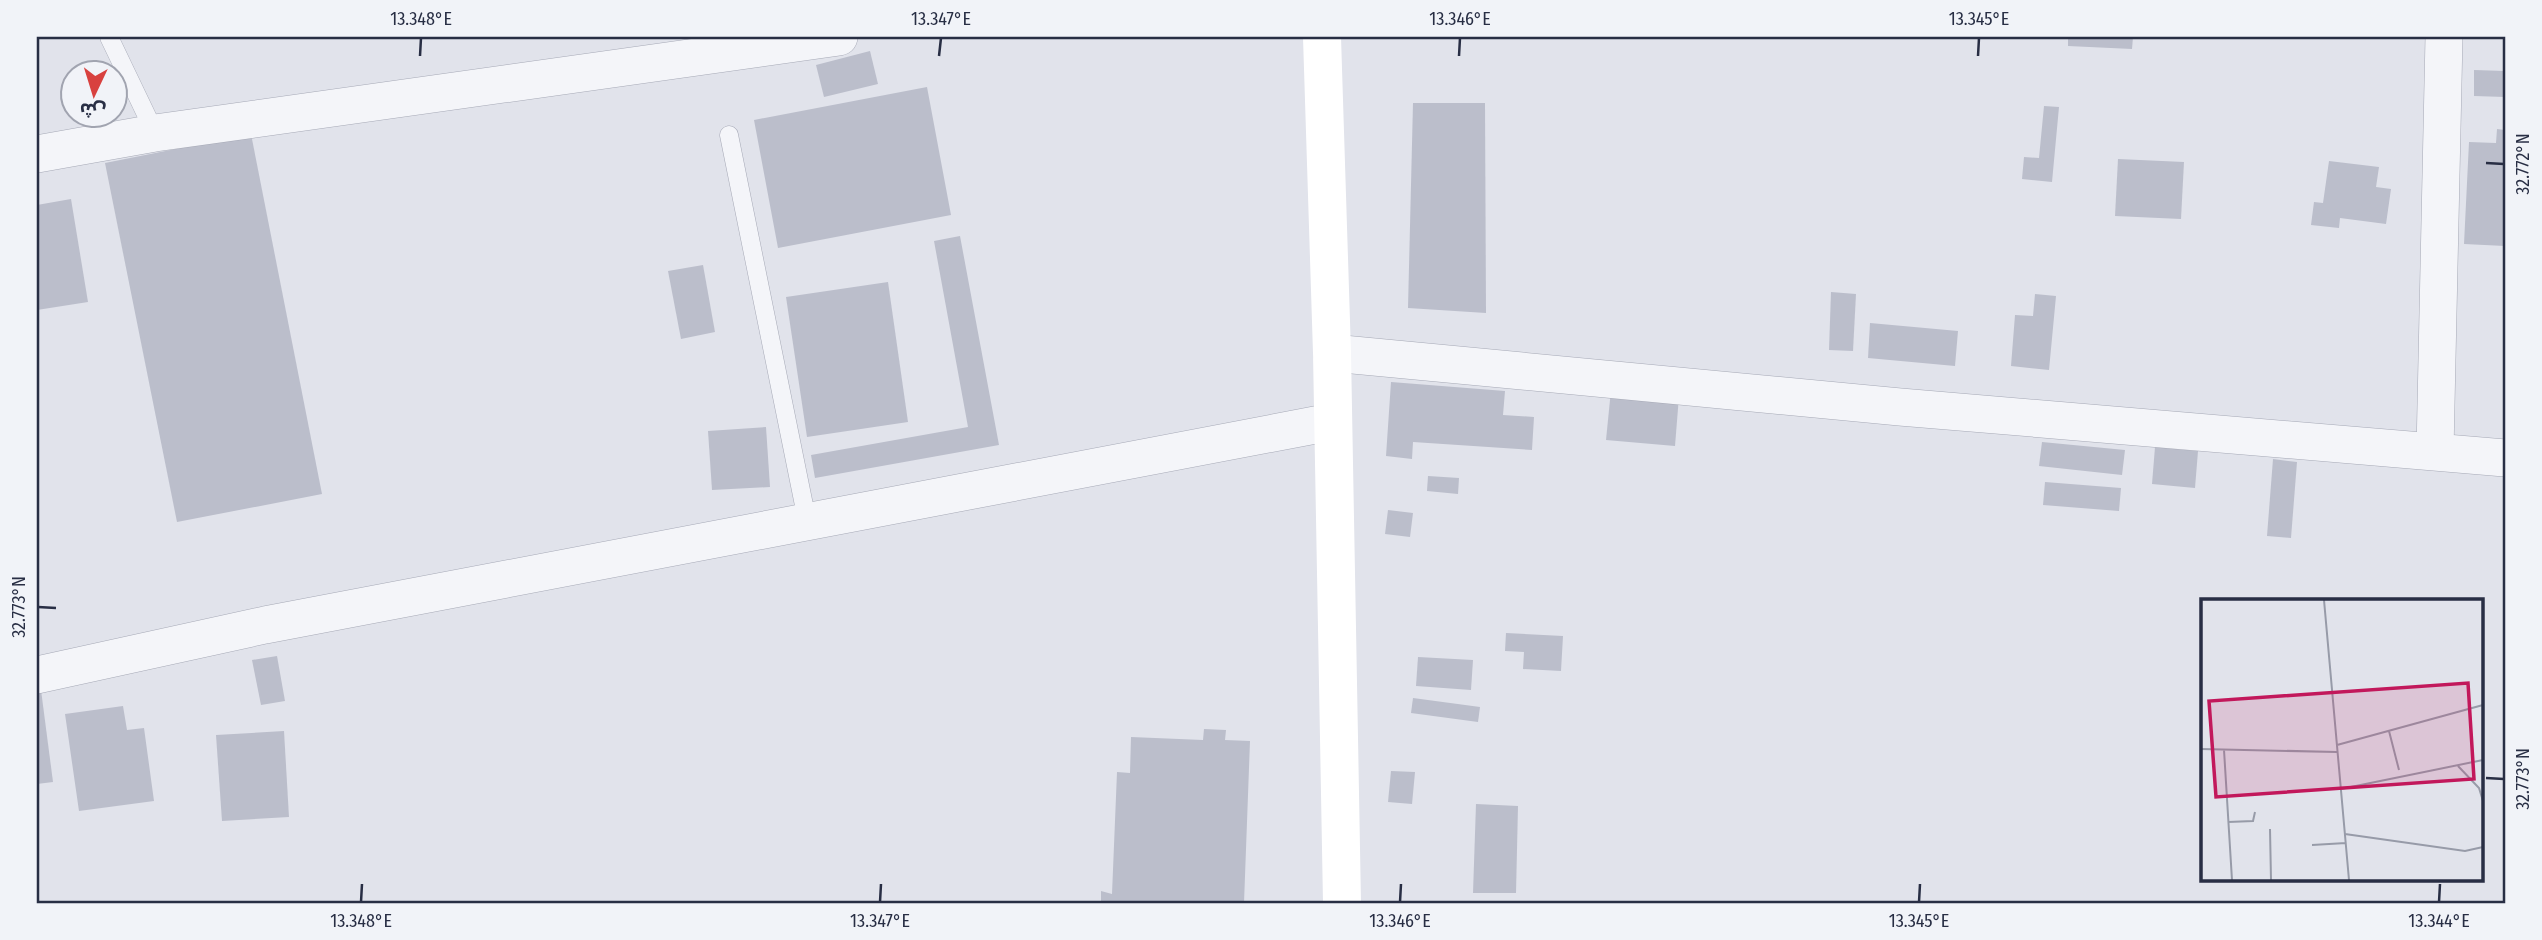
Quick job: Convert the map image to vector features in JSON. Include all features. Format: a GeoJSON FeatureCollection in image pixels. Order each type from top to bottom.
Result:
{"type":"FeatureCollection","features":[{"type":"Feature","properties":{"kind":"main road"},"geometry":{"type":"LineString","coordinates":[[1322,37],[1332,354],[1331,422],[1342,903]]}},
{"type":"Feature","properties":{"kind":"street"},"geometry":{"type":"LineString","coordinates":[[37,154],[155,134],[839,37]]}},
{"type":"Feature","properties":{"kind":"street"},"geometry":{"type":"LineString","coordinates":[[2435,451],[2444,37]]}},
{"type":"Feature","properties":{"kind":"street"},"geometry":{"type":"LineString","coordinates":[[1332,354],[1914,408],[2505,458]]}},
{"type":"Feature","properties":{"kind":"street"},"geometry":{"type":"LineString","coordinates":[[37,675],[265,625],[1331,422]]}},
{"type":"Feature","properties":{"kind":"lane"},"geometry":{"type":"LineString","coordinates":[[109,37],[155,134]]}},
{"type":"Feature","properties":{"kind":"lane"},"geometry":{"type":"LineString","coordinates":[[729,135],[807,520]]}},
{"type":"Feature","properties":{"kind":"building"},"geometry":{"type":"Polygon","coordinates":[[[2068,37],[2133,37],[2132,49],[2068,46],[2068,37]]]}},
{"type":"Feature","properties":{"kind":"building"},"geometry":{"type":"Polygon","coordinates":[[[870,51],[878,84],[824,97],[816,65],[870,51]]]}},
{"type":"Feature","properties":{"kind":"building"},"geometry":{"type":"Polygon","coordinates":[[[2474,70],[2505,71],[2505,97],[2474,96],[2474,70]]]}},
{"type":"Feature","properties":{"kind":"building"},"geometry":{"type":"Polygon","coordinates":[[[927,87],[951,215],[778,248],[754,120],[927,87]]]}},
{"type":"Feature","properties":{"kind":"building"},"geometry":{"type":"Polygon","coordinates":[[[1413,103],[1485,103],[1486,313],[1408,308],[1413,103]]]}},
{"type":"Feature","properties":{"kind":"building"},"geometry":{"type":"Polygon","coordinates":[[[2044,106],[2059,107],[2052,182],[2022,179],[2024,157],[2039,158],[2044,106]]]}},
{"type":"Feature","properties":{"kind":"building"},"geometry":{"type":"Polygon","coordinates":[[[2497,129],[2505,130],[2505,246],[2464,244],[2469,142],[2496,143],[2497,129]]]}},
{"type":"Feature","properties":{"kind":"building"},"geometry":{"type":"Polygon","coordinates":[[[251,134],[322,494],[177,522],[105,163],[251,134]]]}},
{"type":"Feature","properties":{"kind":"building"},"geometry":{"type":"Polygon","coordinates":[[[2118,159],[2184,162],[2181,219],[2115,216],[2118,159]]]}},
{"type":"Feature","properties":{"kind":"building"},"geometry":{"type":"Polygon","coordinates":[[[2329,161],[2379,167],[2376,187],[2391,189],[2386,224],[2340,218],[2339,228],[2311,225],[2314,202],[2323,203],[2329,161]]]}},
{"type":"Feature","properties":{"kind":"building"},"geometry":{"type":"Polygon","coordinates":[[[71,199],[88,302],[37,310],[37,205],[71,199]]]}},
{"type":"Feature","properties":{"kind":"building"},"geometry":{"type":"Polygon","coordinates":[[[960,236],[999,445],[815,478],[811,455],[968,427],[934,241],[960,236]]]}},
{"type":"Feature","properties":{"kind":"building"},"geometry":{"type":"Polygon","coordinates":[[[703,265],[715,332],[681,339],[668,271],[703,265]]]}},
{"type":"Feature","properties":{"kind":"building"},"geometry":{"type":"Polygon","coordinates":[[[888,282],[908,422],[807,437],[786,297],[888,282]]]}},
{"type":"Feature","properties":{"kind":"building"},"geometry":{"type":"Polygon","coordinates":[[[1831,292],[1856,294],[1853,351],[1829,350],[1831,292]]]}},
{"type":"Feature","properties":{"kind":"building"},"geometry":{"type":"Polygon","coordinates":[[[2035,294],[2056,296],[2049,370],[2011,366],[2015,315],[2033,316],[2035,294]]]}},
{"type":"Feature","properties":{"kind":"building"},"geometry":{"type":"Polygon","coordinates":[[[1870,323],[1958,331],[1955,366],[1868,358],[1870,323]]]}},
{"type":"Feature","properties":{"kind":"building"},"geometry":{"type":"Polygon","coordinates":[[[1391,382],[1505,391],[1503,415],[1534,417],[1532,450],[1413,442],[1412,459],[1386,456],[1391,382]]]}},
{"type":"Feature","properties":{"kind":"building"},"geometry":{"type":"Polygon","coordinates":[[[1611,390],[1679,396],[1675,446],[1606,440],[1611,390]]]}},
{"type":"Feature","properties":{"kind":"building"},"geometry":{"type":"Polygon","coordinates":[[[766,427],[770,487],[712,490],[708,431],[766,427]]]}},
{"type":"Feature","properties":{"kind":"building"},"geometry":{"type":"Polygon","coordinates":[[[2042,442],[2125,450],[2122,475],[2039,466],[2042,442]]]}},
{"type":"Feature","properties":{"kind":"building"},"geometry":{"type":"Polygon","coordinates":[[[2155,447],[2198,451],[2195,488],[2152,484],[2155,447]]]}},
{"type":"Feature","properties":{"kind":"building"},"geometry":{"type":"Polygon","coordinates":[[[2273,459],[2297,462],[2291,538],[2267,536],[2273,459]]]}},
{"type":"Feature","properties":{"kind":"building"},"geometry":{"type":"Polygon","coordinates":[[[1428,476],[1459,478],[1458,494],[1427,491],[1428,476]]]}},
{"type":"Feature","properties":{"kind":"building"},"geometry":{"type":"Polygon","coordinates":[[[2045,482],[2121,488],[2119,511],[2043,505],[2045,482]]]}},
{"type":"Feature","properties":{"kind":"building"},"geometry":{"type":"Polygon","coordinates":[[[1388,510],[1413,513],[1410,537],[1385,534],[1388,510]]]}},
{"type":"Feature","properties":{"kind":"building"},"geometry":{"type":"Polygon","coordinates":[[[1506,633],[1563,636],[1561,671],[1523,669],[1524,652],[1505,651],[1506,633]]]}},
{"type":"Feature","properties":{"kind":"building"},"geometry":{"type":"Polygon","coordinates":[[[277,656],[285,701],[261,705],[252,660],[277,656]]]}},
{"type":"Feature","properties":{"kind":"building"},"geometry":{"type":"Polygon","coordinates":[[[1418,657],[1473,660],[1471,690],[1416,686],[1418,657]]]}},
{"type":"Feature","properties":{"kind":"building"},"geometry":{"type":"Polygon","coordinates":[[[41,690],[53,782],[37,784],[37,691],[41,690]]]}},
{"type":"Feature","properties":{"kind":"building"},"geometry":{"type":"Polygon","coordinates":[[[1413,698],[1480,707],[1478,722],[1411,713],[1413,698]]]}},
{"type":"Feature","properties":{"kind":"building"},"geometry":{"type":"Polygon","coordinates":[[[123,706],[127,730],[144,728],[154,801],[79,811],[65,714],[123,706]]]}},
{"type":"Feature","properties":{"kind":"building"},"geometry":{"type":"Polygon","coordinates":[[[1204,729],[1226,730],[1225,740],[1250,741],[1244,903],[1101,903],[1101,891],[1112,894],[1117,772],[1130,773],[1131,737],[1203,740],[1204,729]]]}},
{"type":"Feature","properties":{"kind":"building"},"geometry":{"type":"Polygon","coordinates":[[[284,731],[289,817],[222,821],[216,735],[284,731]]]}},
{"type":"Feature","properties":{"kind":"building"},"geometry":{"type":"Polygon","coordinates":[[[1391,771],[1415,772],[1412,804],[1388,802],[1391,771]]]}},
{"type":"Feature","properties":{"kind":"building"},"geometry":{"type":"Polygon","coordinates":[[[1476,804],[1518,806],[1516,893],[1473,893],[1476,804]]]}}]}
